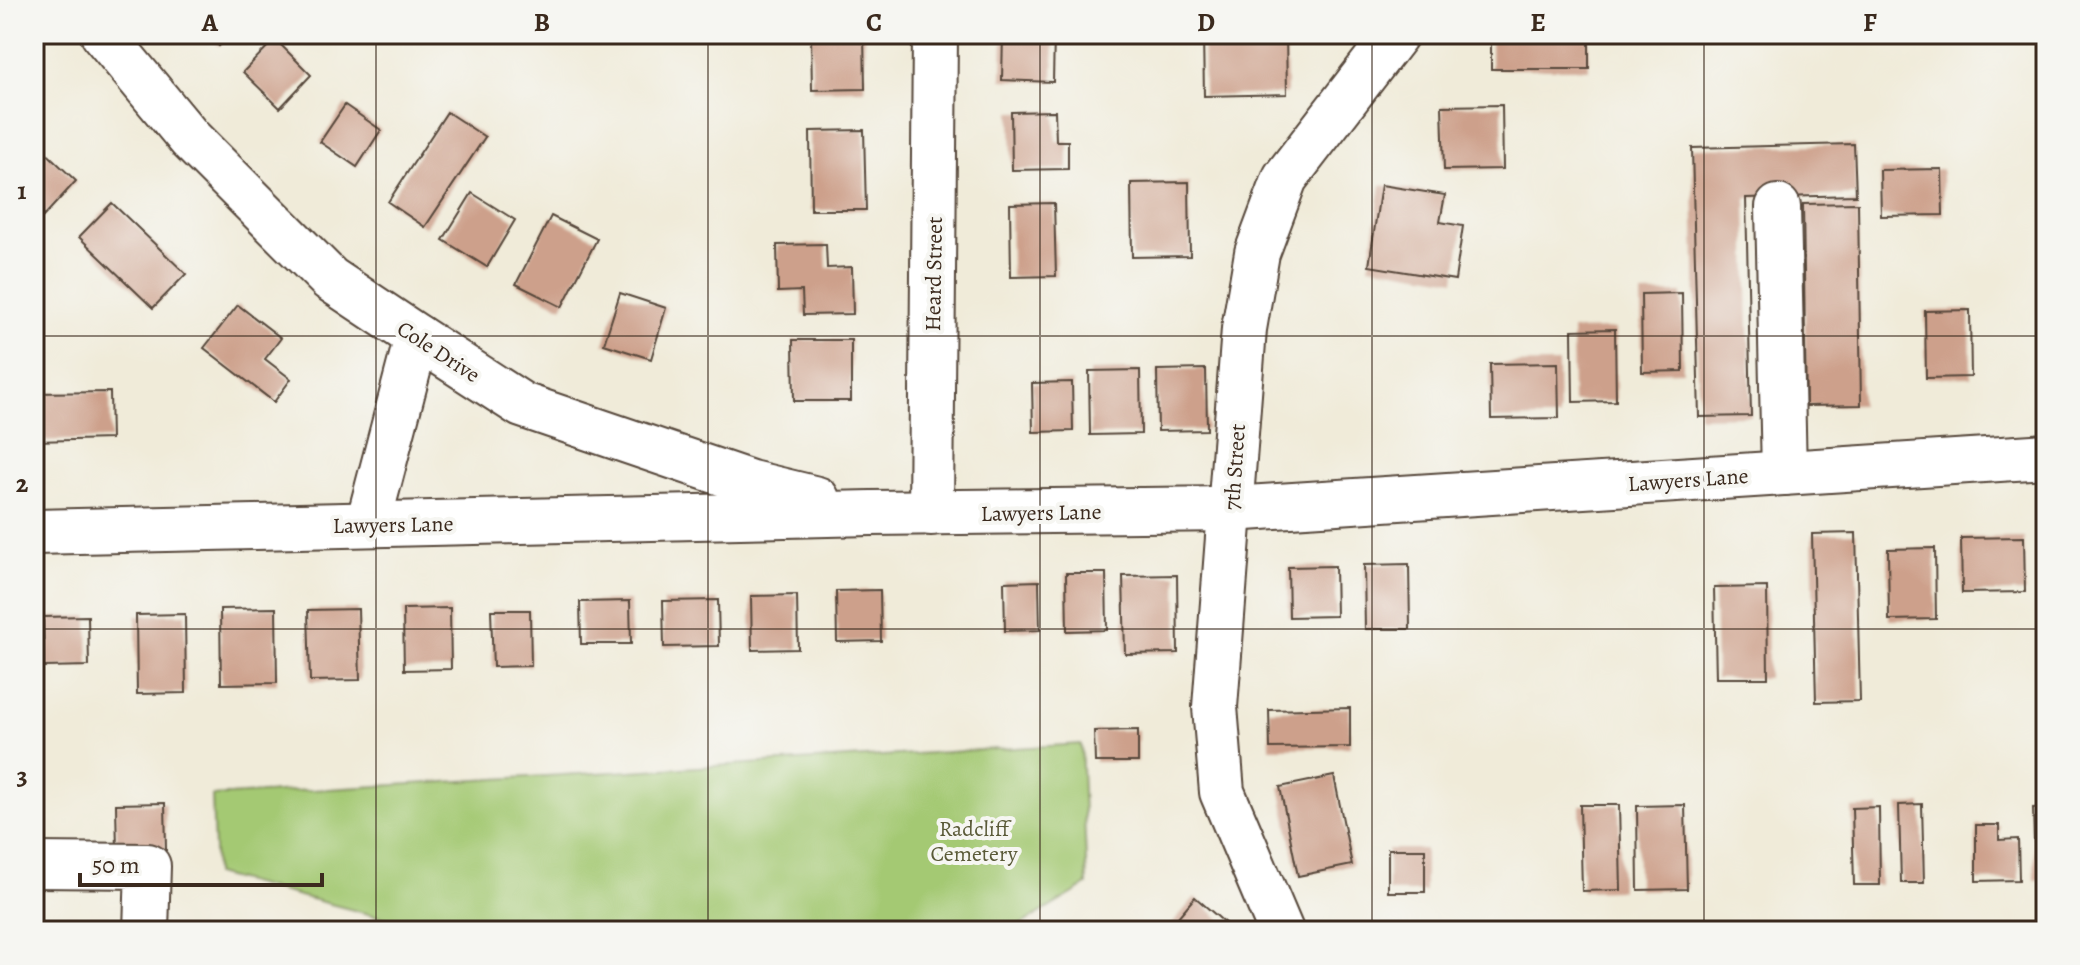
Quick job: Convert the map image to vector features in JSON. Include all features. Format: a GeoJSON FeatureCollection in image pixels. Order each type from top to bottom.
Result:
{"type":"FeatureCollection","features":[{"type":"Feature","properties":{"kind":"street","name":"Cole Drive"},"geometry":{"type":"LineString","coordinates":[[103,34],[190,139],[330,279],[522,405],[751,483],[871,513]]}},
{"type":"Feature","properties":{"kind":"street","name":"Heard Street"},"geometry":{"type":"LineString","coordinates":[[931,513],[935,34]]}},
{"type":"Feature","properties":{"kind":"street","name":"7th Street"},"geometry":{"type":"LineString","coordinates":[[1281,931],[1222,792],[1215,707],[1244,329],[1257,253],[1285,178],[1396,34]]}},
{"type":"Feature","properties":{"kind":"street"},"geometry":{"type":"LineString","coordinates":[[1778,207],[1784,473]]}},
{"type":"Feature","properties":{"kind":"street"},"geometry":{"type":"LineString","coordinates":[[368,524],[417,337]]}},
{"type":"Feature","properties":{"kind":"street","name":"Lawyers Lane"},"geometry":{"type":"LineString","coordinates":[[34,532],[871,513],[1231,509],[2046,456]]}},
{"type":"Feature","properties":{"kind":"street"},"geometry":{"type":"LineString","coordinates":[[34,865],[148,866],[146,931]]}},
{"type":"Feature","properties":{"kind":"green space","name":"Radcliff Cemetery"},"geometry":{"type":"Polygon","coordinates":[[[1081,744],[1087,885],[1010,931],[434,931],[215,874],[212,796],[1081,744]]]}},
{"type":"Feature","properties":{"kind":"building"},"geometry":{"type":"Polygon","coordinates":[[[207,34],[231,34],[219,46],[207,34]]]}},
{"type":"Feature","properties":{"kind":"building"},"geometry":{"type":"Polygon","coordinates":[[[811,34],[864,34],[865,89],[812,90],[811,34]]]}},
{"type":"Feature","properties":{"kind":"building"},"geometry":{"type":"Polygon","coordinates":[[[1003,34],[1054,34],[1053,82],[1002,80],[1003,34]]]}},
{"type":"Feature","properties":{"kind":"building"},"geometry":{"type":"Polygon","coordinates":[[[1203,34],[1286,34],[1287,94],[1204,96],[1203,34]]]}},
{"type":"Feature","properties":{"kind":"building"},"geometry":{"type":"Polygon","coordinates":[[[1491,34],[1589,34],[1589,69],[1491,69],[1491,34]]]}},
{"type":"Feature","properties":{"kind":"building"},"geometry":{"type":"Polygon","coordinates":[[[275,39],[311,75],[280,108],[243,72],[275,39]]]}},
{"type":"Feature","properties":{"kind":"building"},"geometry":{"type":"Polygon","coordinates":[[[345,105],[381,130],[357,167],[320,142],[345,105]]]}},
{"type":"Feature","properties":{"kind":"building"},"geometry":{"type":"Polygon","coordinates":[[[1502,105],[1503,169],[1444,170],[1442,106],[1502,105]]]}},
{"type":"Feature","properties":{"kind":"building"},"geometry":{"type":"Polygon","coordinates":[[[1055,111],[1056,141],[1068,141],[1068,169],[1012,170],[1011,112],[1055,111]]]}},
{"type":"Feature","properties":{"kind":"building"},"geometry":{"type":"Polygon","coordinates":[[[447,112],[485,137],[425,227],[388,202],[447,112]]]}},
{"type":"Feature","properties":{"kind":"building"},"geometry":{"type":"Polygon","coordinates":[[[864,130],[866,210],[811,210],[810,131],[864,130]]]}},
{"type":"Feature","properties":{"kind":"building"},"geometry":{"type":"Polygon","coordinates":[[[37,144],[76,181],[43,217],[34,208],[34,147],[37,144]]]}},
{"type":"Feature","properties":{"kind":"building"},"geometry":{"type":"Polygon","coordinates":[[[1854,144],[1856,195],[1746,198],[1751,416],[1699,417],[1692,148],[1854,144]]]}},
{"type":"Feature","properties":{"kind":"building"},"geometry":{"type":"Polygon","coordinates":[[[1942,169],[1943,215],[1881,216],[1880,170],[1942,169]]]}},
{"type":"Feature","properties":{"kind":"building"},"geometry":{"type":"Polygon","coordinates":[[[1189,182],[1190,256],[1132,257],[1131,183],[1189,182]]]}},
{"type":"Feature","properties":{"kind":"building"},"geometry":{"type":"Polygon","coordinates":[[[1381,185],[1445,195],[1440,222],[1463,226],[1455,280],[1369,266],[1381,185]]]}},
{"type":"Feature","properties":{"kind":"building"},"geometry":{"type":"Polygon","coordinates":[[[472,193],[515,220],[487,267],[443,240],[472,193]]]}},
{"type":"Feature","properties":{"kind":"building"},"geometry":{"type":"Polygon","coordinates":[[[112,203],[186,274],[153,308],[79,237],[112,203]]]}},
{"type":"Feature","properties":{"kind":"building"},"geometry":{"type":"Polygon","coordinates":[[[1054,203],[1056,276],[1011,277],[1010,204],[1054,203]]]}},
{"type":"Feature","properties":{"kind":"building"},"geometry":{"type":"Polygon","coordinates":[[[1858,203],[1861,405],[1806,406],[1803,204],[1858,203]]]}},
{"type":"Feature","properties":{"kind":"building"},"geometry":{"type":"Polygon","coordinates":[[[551,216],[597,239],[562,307],[516,284],[551,216]]]}},
{"type":"Feature","properties":{"kind":"building"},"geometry":{"type":"Polygon","coordinates":[[[826,244],[827,268],[852,267],[853,314],[803,315],[802,291],[778,292],[777,245],[826,244]]]}},
{"type":"Feature","properties":{"kind":"building"},"geometry":{"type":"Polygon","coordinates":[[[620,293],[666,308],[651,359],[604,344],[620,293]]]}},
{"type":"Feature","properties":{"kind":"building"},"geometry":{"type":"Polygon","coordinates":[[[1682,293],[1683,371],[1642,372],[1641,294],[1682,293]]]}},
{"type":"Feature","properties":{"kind":"building"},"geometry":{"type":"Polygon","coordinates":[[[238,305],[281,338],[265,359],[291,379],[274,402],[204,348],[238,305]]]}},
{"type":"Feature","properties":{"kind":"building"},"geometry":{"type":"Polygon","coordinates":[[[1970,310],[1971,377],[1926,378],[1925,311],[1970,310]]]}},
{"type":"Feature","properties":{"kind":"building"},"geometry":{"type":"Polygon","coordinates":[[[1615,329],[1616,401],[1573,402],[1572,330],[1615,329]]]}},
{"type":"Feature","properties":{"kind":"building"},"geometry":{"type":"Polygon","coordinates":[[[793,340],[851,340],[851,401],[794,401],[793,340]]]}},
{"type":"Feature","properties":{"kind":"building"},"geometry":{"type":"Polygon","coordinates":[[[1558,363],[1559,418],[1491,419],[1490,364],[1558,363]]]}},
{"type":"Feature","properties":{"kind":"building"},"geometry":{"type":"Polygon","coordinates":[[[1206,369],[1207,430],[1158,431],[1157,370],[1206,369]]]}},
{"type":"Feature","properties":{"kind":"building"},"geometry":{"type":"Polygon","coordinates":[[[1140,370],[1141,434],[1090,435],[1089,371],[1140,370]]]}},
{"type":"Feature","properties":{"kind":"building"},"geometry":{"type":"Polygon","coordinates":[[[1072,382],[1073,431],[1033,432],[1032,383],[1072,382]]]}},
{"type":"Feature","properties":{"kind":"building"},"geometry":{"type":"Polygon","coordinates":[[[110,392],[111,439],[35,441],[34,393],[110,392]]]}},
{"type":"Feature","properties":{"kind":"building"},"geometry":{"type":"Polygon","coordinates":[[[1856,533],[1860,701],[1816,702],[1812,534],[1856,533]]]}},
{"type":"Feature","properties":{"kind":"building"},"geometry":{"type":"Polygon","coordinates":[[[2024,537],[2025,592],[1962,593],[1961,538],[2024,537]]]}},
{"type":"Feature","properties":{"kind":"building"},"geometry":{"type":"Polygon","coordinates":[[[1935,548],[1936,619],[1889,620],[1888,549],[1935,548]]]}},
{"type":"Feature","properties":{"kind":"building"},"geometry":{"type":"Polygon","coordinates":[[[1409,564],[1410,629],[1365,629],[1364,565],[1409,564]]]}},
{"type":"Feature","properties":{"kind":"building"},"geometry":{"type":"Polygon","coordinates":[[[1335,566],[1336,616],[1289,617],[1288,567],[1335,566]]]}},
{"type":"Feature","properties":{"kind":"building"},"geometry":{"type":"Polygon","coordinates":[[[1066,573],[1106,573],[1107,630],[1067,631],[1066,573]]]}},
{"type":"Feature","properties":{"kind":"building"},"geometry":{"type":"Polygon","coordinates":[[[1177,575],[1178,653],[1125,654],[1123,576],[1177,575]]]}},
{"type":"Feature","properties":{"kind":"building"},"geometry":{"type":"Polygon","coordinates":[[[1039,581],[1040,630],[1005,631],[1004,582],[1039,581]]]}},
{"type":"Feature","properties":{"kind":"building"},"geometry":{"type":"Polygon","coordinates":[[[1767,587],[1768,678],[1716,678],[1714,588],[1767,587]]]}},
{"type":"Feature","properties":{"kind":"building"},"geometry":{"type":"Polygon","coordinates":[[[880,590],[881,641],[837,642],[836,591],[880,590]]]}},
{"type":"Feature","properties":{"kind":"building"},"geometry":{"type":"Polygon","coordinates":[[[797,595],[798,649],[752,650],[751,596],[797,595]]]}},
{"type":"Feature","properties":{"kind":"building"},"geometry":{"type":"Polygon","coordinates":[[[718,600],[719,646],[664,647],[663,601],[718,600]]]}},
{"type":"Feature","properties":{"kind":"building"},"geometry":{"type":"Polygon","coordinates":[[[630,601],[631,644],[581,644],[580,602],[630,601]]]}},
{"type":"Feature","properties":{"kind":"building"},"geometry":{"type":"Polygon","coordinates":[[[276,608],[277,683],[221,684],[220,609],[276,608]]]}},
{"type":"Feature","properties":{"kind":"building"},"geometry":{"type":"Polygon","coordinates":[[[450,608],[451,669],[404,670],[403,609],[450,608]]]}},
{"type":"Feature","properties":{"kind":"building"},"geometry":{"type":"Polygon","coordinates":[[[358,609],[360,680],[310,681],[308,610],[358,609]]]}},
{"type":"Feature","properties":{"kind":"building"},"geometry":{"type":"Polygon","coordinates":[[[491,610],[530,610],[531,666],[493,667],[491,610]]]}},
{"type":"Feature","properties":{"kind":"building"},"geometry":{"type":"Polygon","coordinates":[[[185,614],[186,693],[137,694],[136,615],[185,614]]]}},
{"type":"Feature","properties":{"kind":"building"},"geometry":{"type":"Polygon","coordinates":[[[88,616],[89,666],[44,667],[43,617],[88,616]]]}},
{"type":"Feature","properties":{"kind":"building"},"geometry":{"type":"Polygon","coordinates":[[[1350,708],[1350,747],[1270,748],[1269,710],[1350,708]]]}},
{"type":"Feature","properties":{"kind":"building"},"geometry":{"type":"Polygon","coordinates":[[[1138,730],[1138,762],[1095,762],[1094,731],[1138,730]]]}},
{"type":"Feature","properties":{"kind":"building"},"geometry":{"type":"Polygon","coordinates":[[[1334,776],[1352,865],[1298,876],[1280,787],[1334,776]]]}},
{"type":"Feature","properties":{"kind":"building"},"geometry":{"type":"Polygon","coordinates":[[[165,803],[166,850],[117,851],[116,804],[165,803]]]}},
{"type":"Feature","properties":{"kind":"building"},"geometry":{"type":"Polygon","coordinates":[[[1922,804],[1924,883],[1901,883],[1899,805],[1922,804]]]}},
{"type":"Feature","properties":{"kind":"building"},"geometry":{"type":"Polygon","coordinates":[[[1580,805],[1619,805],[1621,890],[1582,891],[1580,805]]]}},
{"type":"Feature","properties":{"kind":"building"},"geometry":{"type":"Polygon","coordinates":[[[1685,805],[1687,889],[1638,890],[1637,806],[1685,805]]]}},
{"type":"Feature","properties":{"kind":"building"},"geometry":{"type":"Polygon","coordinates":[[[1879,807],[1880,885],[1854,885],[1852,808],[1879,807]]]}},
{"type":"Feature","properties":{"kind":"building"},"geometry":{"type":"Polygon","coordinates":[[[2046,807],[2046,879],[2035,880],[2033,808],[2046,807]]]}},
{"type":"Feature","properties":{"kind":"building"},"geometry":{"type":"Polygon","coordinates":[[[1976,825],[1999,825],[1999,840],[2018,839],[2019,880],[1976,881],[1976,825]]]}},
{"type":"Feature","properties":{"kind":"building"},"geometry":{"type":"Polygon","coordinates":[[[1388,849],[1425,849],[1425,892],[1388,892],[1388,849]]]}},
{"type":"Feature","properties":{"kind":"building"},"geometry":{"type":"Polygon","coordinates":[[[1195,897],[1234,931],[1166,931],[1195,897]]]}}]}
